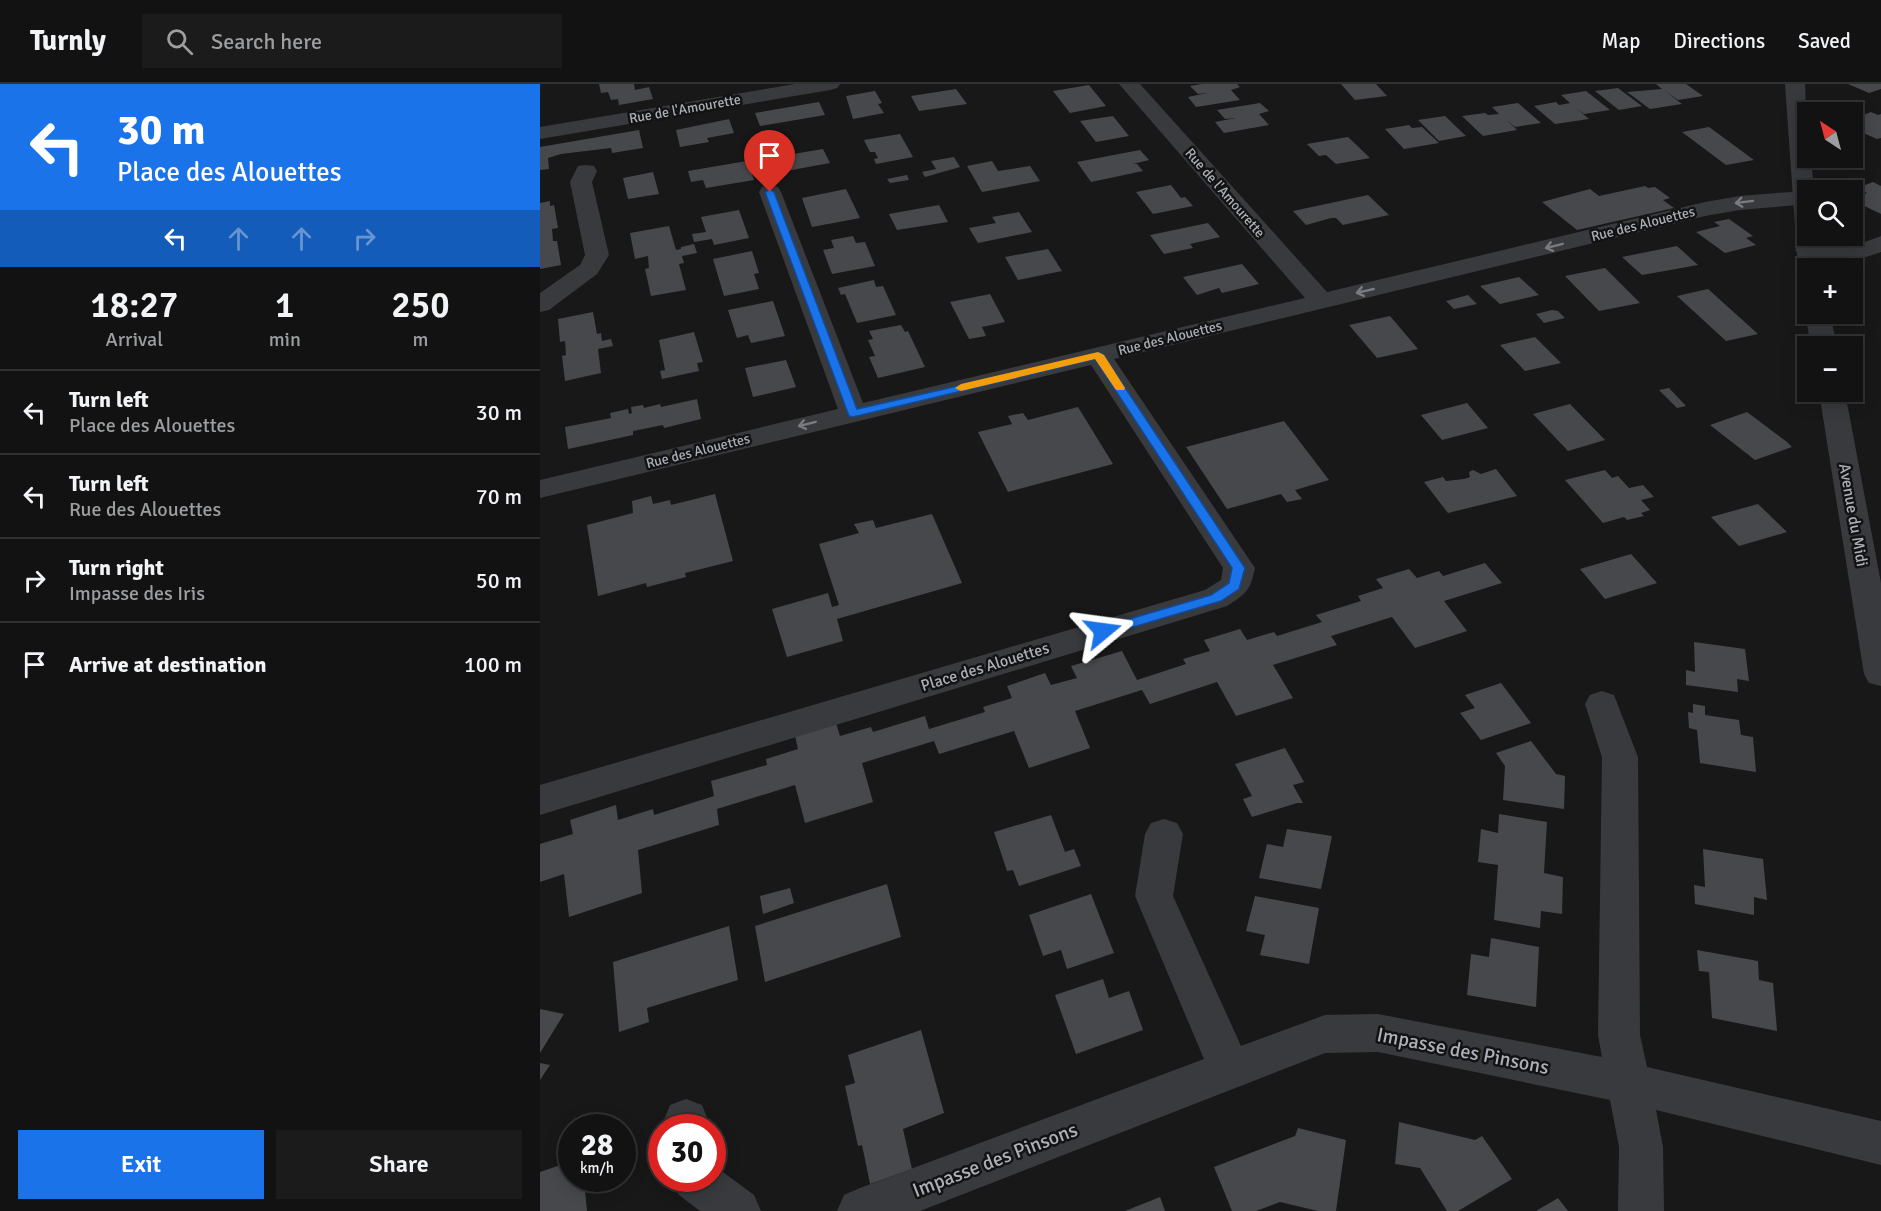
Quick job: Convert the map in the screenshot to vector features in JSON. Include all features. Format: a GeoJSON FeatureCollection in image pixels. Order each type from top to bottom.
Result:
{"type":"FeatureCollection","features":[{"type":"Feature","properties":{"kind":"street"},"geometry":{"type":"LineString","coordinates":[[693,84],[699,107]]}},
{"type":"Feature","properties":{"kind":"street","name":"Rue de l'Amourette"},"geometry":{"type":"LineString","coordinates":[[540,133],[830,84]]}},
{"type":"Feature","properties":{"kind":"street","name":"Rue de l'Amourette"},"geometry":{"type":"LineString","coordinates":[[1129,84],[1321,301]]}},
{"type":"Feature","properties":{"kind":"street"},"geometry":{"type":"LineString","coordinates":[[1795,84],[1802,180]]}},
{"type":"Feature","properties":{"kind":"street"},"geometry":{"type":"LineString","coordinates":[[540,306],[588,269],[597,255],[581,182],[586,171]]}},
{"type":"Feature","properties":{"kind":"street"},"geometry":{"type":"LineString","coordinates":[[770,192],[853,413]]}},
{"type":"Feature","properties":{"kind":"street","name":"Rue des Alouettes"},"geometry":{"type":"LineString","coordinates":[[540,489],[1705,209],[1740,203],[1797,198]]}},
{"type":"Feature","properties":{"kind":"street"},"geometry":{"type":"LineString","coordinates":[[1816,258],[1860,252],[1881,243]]}},
{"type":"Feature","properties":{"kind":"street","name":"Place des Alouettes"},"geometry":{"type":"LineString","coordinates":[[540,800],[1216,598],[1234,586],[1239,568],[1098,355]]}},
{"type":"Feature","properties":{"kind":"street","name":"Avenue du Midi"},"geometry":{"type":"LineString","coordinates":[[1834,402],[1881,674]]}},
{"type":"Feature","properties":{"kind":"street"},"geometry":{"type":"LineString","coordinates":[[1602,704],[1620,757],[1619,1035],[1641,1147],[1641,1211]]}},
{"type":"Feature","properties":{"kind":"street"},"geometry":{"type":"LineString","coordinates":[[1164,834],[1154,896],[1231,1071]]}},
{"type":"Feature","properties":{"kind":"street","name":"Impasse des Pinsons"},"geometry":{"type":"LineString","coordinates":[[860,1211],[1325,1034],[1378,1033],[1628,1083],[1881,1143]]}},
{"type":"Feature","properties":{"kind":"street"},"geometry":{"type":"LineString","coordinates":[[712,1192],[738,1211]]}},
{"type":"Feature","properties":{"kind":"building"},"geometry":{"type":"Polygon","coordinates":[[[599,84],[634,84],[635,90],[649,87],[653,99],[619,105],[618,99],[611,100],[608,92],[601,93],[599,84]]]}},
{"type":"Feature","properties":{"kind":"building"},"geometry":{"type":"Polygon","coordinates":[[[1237,84],[1240,87],[1231,90],[1240,100],[1196,107],[1188,97],[1207,93],[1198,94],[1190,86],[1237,84]]]}},
{"type":"Feature","properties":{"kind":"building"},"geometry":{"type":"Polygon","coordinates":[[[1341,84],[1376,84],[1387,96],[1355,100],[1341,84]]]}},
{"type":"Feature","properties":{"kind":"building"},"geometry":{"type":"Polygon","coordinates":[[[1656,84],[1686,84],[1703,96],[1678,100],[1664,90],[1682,104],[1650,109],[1627,92],[1662,89],[1656,84]]]}},
{"type":"Feature","properties":{"kind":"building"},"geometry":{"type":"Polygon","coordinates":[[[1848,84],[1881,84],[1881,89],[1869,93],[1848,84]]]}},
{"type":"Feature","properties":{"kind":"building"},"geometry":{"type":"Polygon","coordinates":[[[1089,85],[1106,106],[1070,113],[1053,91],[1089,85]]]}},
{"type":"Feature","properties":{"kind":"building"},"geometry":{"type":"Polygon","coordinates":[[[1618,88],[1642,106],[1619,110],[1595,91],[1618,88]]]}},
{"type":"Feature","properties":{"kind":"building"},"geometry":{"type":"Polygon","coordinates":[[[956,89],[967,104],[919,111],[911,96],[956,89]]]}},
{"type":"Feature","properties":{"kind":"building"},"geometry":{"type":"Polygon","coordinates":[[[875,91],[882,103],[878,104],[884,113],[853,119],[846,96],[875,91]]]}},
{"type":"Feature","properties":{"kind":"building"},"geometry":{"type":"Polygon","coordinates":[[[1586,91],[1610,110],[1584,114],[1576,108],[1589,119],[1555,124],[1534,106],[1556,102],[1559,105],[1570,103],[1561,95],[1586,91]]]}},
{"type":"Feature","properties":{"kind":"building"},"geometry":{"type":"Polygon","coordinates":[[[819,102],[825,115],[760,126],[755,113],[819,102]]]}},
{"type":"Feature","properties":{"kind":"building"},"geometry":{"type":"Polygon","coordinates":[[[1260,103],[1269,111],[1259,114],[1269,125],[1224,133],[1215,122],[1236,118],[1225,119],[1217,110],[1260,103]]]}},
{"type":"Feature","properties":{"kind":"building"},"geometry":{"type":"Polygon","coordinates":[[[1518,103],[1541,123],[1515,127],[1507,120],[1517,130],[1483,136],[1462,116],[1499,114],[1492,107],[1518,103]]]}},
{"type":"Feature","properties":{"kind":"building"},"geometry":{"type":"Polygon","coordinates":[[[1871,112],[1881,114],[1881,138],[1877,139],[1863,133],[1863,115],[1871,112]]]}},
{"type":"Feature","properties":{"kind":"building"},"geometry":{"type":"Polygon","coordinates":[[[1113,116],[1129,136],[1096,142],[1080,121],[1113,116]]]}},
{"type":"Feature","properties":{"kind":"building"},"geometry":{"type":"Polygon","coordinates":[[[1445,116],[1466,136],[1439,141],[1418,120],[1445,116]]]}},
{"type":"Feature","properties":{"kind":"building"},"geometry":{"type":"Polygon","coordinates":[[[729,119],[734,133],[707,138],[709,142],[680,147],[676,130],[729,119]]]}},
{"type":"Feature","properties":{"kind":"building"},"geometry":{"type":"Polygon","coordinates":[[[1409,125],[1412,128],[1422,127],[1439,143],[1404,149],[1385,129],[1409,125]]]}},
{"type":"Feature","properties":{"kind":"building"},"geometry":{"type":"Polygon","coordinates":[[[1709,127],[1754,160],[1726,165],[1682,132],[1709,127]]]}},
{"type":"Feature","properties":{"kind":"building"},"geometry":{"type":"Polygon","coordinates":[[[639,130],[643,148],[612,153],[611,148],[561,154],[548,158],[549,169],[540,170],[540,147],[639,130]]]}},
{"type":"Feature","properties":{"kind":"building"},"geometry":{"type":"Polygon","coordinates":[[[900,134],[913,157],[876,164],[874,159],[878,158],[875,152],[870,152],[864,140],[900,134]]]}},
{"type":"Feature","properties":{"kind":"building"},"geometry":{"type":"Polygon","coordinates":[[[1348,137],[1370,158],[1336,164],[1326,155],[1319,156],[1307,144],[1348,137]]]}},
{"type":"Feature","properties":{"kind":"building"},"geometry":{"type":"Polygon","coordinates":[[[823,149],[830,163],[781,172],[775,157],[823,149]]]}},
{"type":"Feature","properties":{"kind":"building"},"geometry":{"type":"Polygon","coordinates":[[[1140,150],[1149,160],[1133,164],[1137,164],[1143,171],[1091,182],[1077,162],[1140,150]]]}},
{"type":"Feature","properties":{"kind":"building"},"geometry":{"type":"Polygon","coordinates":[[[954,157],[960,167],[925,177],[922,172],[936,169],[931,161],[954,157]]]}},
{"type":"Feature","properties":{"kind":"building"},"geometry":{"type":"Polygon","coordinates":[[[747,161],[754,180],[706,188],[703,180],[691,182],[688,171],[747,161]]]}},
{"type":"Feature","properties":{"kind":"building"},"geometry":{"type":"Polygon","coordinates":[[[992,161],[998,171],[1030,166],[1040,181],[982,192],[967,166],[992,161]]]}},
{"type":"Feature","properties":{"kind":"building"},"geometry":{"type":"Polygon","coordinates":[[[653,172],[659,194],[628,199],[623,178],[653,172]]]}},
{"type":"Feature","properties":{"kind":"building"},"geometry":{"type":"Polygon","coordinates":[[[907,175],[909,180],[890,183],[887,179],[907,175]]]}},
{"type":"Feature","properties":{"kind":"building"},"geometry":{"type":"Polygon","coordinates":[[[1873,182],[1881,186],[1881,214],[1863,205],[1863,195],[1867,193],[1863,191],[1863,186],[1873,182]]]}},
{"type":"Feature","properties":{"kind":"building"},"geometry":{"type":"Polygon","coordinates":[[[1171,185],[1181,198],[1185,197],[1193,206],[1153,214],[1136,192],[1171,185]]]}},
{"type":"Feature","properties":{"kind":"building"},"geometry":{"type":"Polygon","coordinates":[[[1645,186],[1655,187],[1670,198],[1663,200],[1674,208],[1577,230],[1542,202],[1590,189],[1599,196],[1645,186]]]}},
{"type":"Feature","properties":{"kind":"building"},"geometry":{"type":"Polygon","coordinates":[[[846,189],[860,218],[812,227],[802,198],[846,189]]]}},
{"type":"Feature","properties":{"kind":"building"},"geometry":{"type":"Polygon","coordinates":[[[1368,195],[1389,215],[1343,225],[1336,218],[1331,218],[1306,225],[1293,211],[1368,195]]]}},
{"type":"Feature","properties":{"kind":"building"},"geometry":{"type":"Polygon","coordinates":[[[550,201],[550,206],[554,205],[558,228],[552,229],[553,241],[557,241],[561,265],[540,269],[540,203],[550,201]]]}},
{"type":"Feature","properties":{"kind":"building"},"geometry":{"type":"Polygon","coordinates":[[[939,205],[948,222],[897,230],[889,214],[939,205]]]}},
{"type":"Feature","properties":{"kind":"building"},"geometry":{"type":"Polygon","coordinates":[[[739,210],[749,238],[714,245],[712,239],[694,242],[692,234],[706,232],[701,217],[739,210]]]}},
{"type":"Feature","properties":{"kind":"building"},"geometry":{"type":"Polygon","coordinates":[[[1019,212],[1032,232],[978,243],[969,228],[996,223],[992,217],[1019,212]]]}},
{"type":"Feature","properties":{"kind":"building"},"geometry":{"type":"Polygon","coordinates":[[[1729,219],[1753,236],[1746,238],[1756,245],[1725,253],[1696,232],[1720,226],[1714,222],[1729,219]]]}},
{"type":"Feature","properties":{"kind":"building"},"geometry":{"type":"Polygon","coordinates":[[[1208,223],[1220,237],[1190,244],[1193,248],[1164,254],[1150,235],[1208,223]]]}},
{"type":"Feature","properties":{"kind":"building"},"geometry":{"type":"Polygon","coordinates":[[[669,226],[676,250],[694,244],[697,253],[682,256],[684,263],[679,264],[686,290],[651,296],[645,269],[649,268],[648,256],[635,259],[630,233],[669,226]]]}},
{"type":"Feature","properties":{"kind":"building"},"geometry":{"type":"Polygon","coordinates":[[[853,236],[856,243],[865,242],[875,266],[832,274],[823,250],[834,248],[831,240],[853,236]]]}},
{"type":"Feature","properties":{"kind":"building"},"geometry":{"type":"Polygon","coordinates":[[[1677,246],[1698,265],[1642,275],[1622,257],[1677,246]]]}},
{"type":"Feature","properties":{"kind":"building"},"geometry":{"type":"Polygon","coordinates":[[[1048,249],[1062,271],[1018,280],[1005,257],[1048,249]]]}},
{"type":"Feature","properties":{"kind":"building"},"geometry":{"type":"Polygon","coordinates":[[[752,251],[759,273],[754,274],[759,289],[724,296],[713,259],[752,251]]]}},
{"type":"Feature","properties":{"kind":"building"},"geometry":{"type":"Polygon","coordinates":[[[1242,264],[1259,284],[1222,293],[1219,288],[1197,295],[1183,277],[1242,264]]]}},
{"type":"Feature","properties":{"kind":"building"},"geometry":{"type":"Polygon","coordinates":[[[1605,268],[1640,303],[1599,311],[1565,276],[1605,268]]]}},
{"type":"Feature","properties":{"kind":"building"},"geometry":{"type":"Polygon","coordinates":[[[1519,277],[1539,295],[1500,304],[1480,286],[1519,277]]]}},
{"type":"Feature","properties":{"kind":"building"},"geometry":{"type":"Polygon","coordinates":[[[874,280],[876,287],[883,286],[896,315],[857,323],[845,294],[841,295],[838,288],[874,280]]]}},
{"type":"Feature","properties":{"kind":"building"},"geometry":{"type":"Polygon","coordinates":[[[1708,289],[1758,334],[1726,341],[1677,296],[1708,289]]]}},
{"type":"Feature","properties":{"kind":"building"},"geometry":{"type":"Polygon","coordinates":[[[990,294],[1005,322],[982,327],[986,336],[969,339],[950,302],[990,294]]]}},
{"type":"Feature","properties":{"kind":"building"},"geometry":{"type":"Polygon","coordinates":[[[1468,295],[1477,304],[1454,309],[1446,301],[1468,295]]]}},
{"type":"Feature","properties":{"kind":"building"},"geometry":{"type":"Polygon","coordinates":[[[773,301],[785,336],[751,343],[748,335],[737,338],[728,310],[773,301]]]}},
{"type":"Feature","properties":{"kind":"building"},"geometry":{"type":"Polygon","coordinates":[[[1552,310],[1558,311],[1565,318],[1544,323],[1536,314],[1552,310]]]}},
{"type":"Feature","properties":{"kind":"building"},"geometry":{"type":"Polygon","coordinates":[[[593,312],[597,334],[601,333],[602,341],[611,339],[613,346],[598,349],[601,373],[565,381],[562,356],[566,355],[565,341],[560,342],[558,319],[593,312]]]}},
{"type":"Feature","properties":{"kind":"building"},"geometry":{"type":"Polygon","coordinates":[[[1390,316],[1418,349],[1377,358],[1349,325],[1390,316]]]}},
{"type":"Feature","properties":{"kind":"building"},"geometry":{"type":"Polygon","coordinates":[[[901,325],[905,332],[908,331],[925,367],[878,378],[869,357],[875,356],[868,340],[873,339],[869,331],[901,325]]]}},
{"type":"Feature","properties":{"kind":"building"},"geometry":{"type":"Polygon","coordinates":[[[694,332],[703,362],[697,363],[699,371],[662,379],[660,371],[665,370],[659,340],[694,332]]]}},
{"type":"Feature","properties":{"kind":"building"},"geometry":{"type":"Polygon","coordinates":[[[1535,337],[1561,363],[1525,371],[1500,345],[1535,337]]]}},
{"type":"Feature","properties":{"kind":"building"},"geometry":{"type":"Polygon","coordinates":[[[786,360],[796,387],[753,397],[745,368],[786,360]]]}},
{"type":"Feature","properties":{"kind":"building"},"geometry":{"type":"Polygon","coordinates":[[[1669,388],[1686,406],[1677,408],[1659,390],[1669,388]]]}},
{"type":"Feature","properties":{"kind":"building"},"geometry":{"type":"Polygon","coordinates":[[[697,399],[701,419],[664,428],[663,425],[633,431],[633,435],[568,449],[565,427],[611,418],[610,413],[628,409],[629,414],[632,413],[631,407],[643,405],[644,408],[660,404],[661,407],[697,399]]]}},
{"type":"Feature","properties":{"kind":"building"},"geometry":{"type":"Polygon","coordinates":[[[1467,403],[1488,428],[1442,440],[1421,415],[1467,403]]]}},
{"type":"Feature","properties":{"kind":"building"},"geometry":{"type":"Polygon","coordinates":[[[1570,404],[1605,440],[1568,451],[1533,414],[1570,404]]]}},
{"type":"Feature","properties":{"kind":"building"},"geometry":{"type":"Polygon","coordinates":[[[1078,407],[1113,464],[1008,492],[978,432],[1012,424],[1008,416],[1023,413],[1028,420],[1078,407]]]}},
{"type":"Feature","properties":{"kind":"building"},"geometry":{"type":"Polygon","coordinates":[[[1747,412],[1792,447],[1755,460],[1710,425],[1747,412]]]}},
{"type":"Feature","properties":{"kind":"building"},"geometry":{"type":"Polygon","coordinates":[[[1284,421],[1329,480],[1295,490],[1302,499],[1287,502],[1281,494],[1227,509],[1186,447],[1284,421]]]}},
{"type":"Feature","properties":{"kind":"building"},"geometry":{"type":"Polygon","coordinates":[[[1496,469],[1517,496],[1448,513],[1424,482],[1443,477],[1446,481],[1464,479],[1470,477],[1469,472],[1473,470],[1481,474],[1496,469]]]}},
{"type":"Feature","properties":{"kind":"building"},"geometry":{"type":"Polygon","coordinates":[[[1605,470],[1612,478],[1618,476],[1629,488],[1643,485],[1654,497],[1641,500],[1650,510],[1641,513],[1644,516],[1627,520],[1624,517],[1603,523],[1565,480],[1605,470]]]}},
{"type":"Feature","properties":{"kind":"building"},"geometry":{"type":"Polygon","coordinates":[[[715,494],[733,561],[685,573],[686,577],[647,587],[646,583],[598,596],[587,525],[633,513],[632,501],[651,496],[653,504],[670,500],[671,505],[715,494]]]}},
{"type":"Feature","properties":{"kind":"building"},"geometry":{"type":"Polygon","coordinates":[[[1758,504],[1787,532],[1739,546],[1711,517],[1758,504]]]}},
{"type":"Feature","properties":{"kind":"building"},"geometry":{"type":"Polygon","coordinates":[[[932,514],[962,583],[837,619],[843,641],[787,657],[772,609],[828,593],[832,607],[839,605],[819,544],[859,533],[854,524],[873,520],[876,528],[932,514]]]}},
{"type":"Feature","properties":{"kind":"building"},"geometry":{"type":"Polygon","coordinates":[[[1631,554],[1657,583],[1605,599],[1580,569],[1631,554]]]}},
{"type":"Feature","properties":{"kind":"building"},"geometry":{"type":"Polygon","coordinates":[[[1485,563],[1502,583],[1444,601],[1467,631],[1415,648],[1392,617],[1331,636],[1337,645],[1273,665],[1293,698],[1236,716],[1217,682],[1150,704],[1142,690],[1075,711],[1090,748],[1029,768],[1014,731],[939,754],[934,741],[862,763],[873,802],[805,823],[795,785],[717,809],[719,825],[638,850],[642,893],[569,917],[564,874],[540,882],[540,844],[573,834],[570,820],[616,805],[618,820],[653,809],[654,815],[714,796],[711,781],[767,765],[766,759],[798,749],[795,736],[836,723],[840,736],[871,727],[873,732],[925,716],[929,729],[985,712],[983,707],[1012,698],[1007,686],[1045,673],[1051,685],[1077,678],[1071,666],[1122,651],[1137,680],[1186,664],[1183,659],[1210,651],[1204,640],[1240,629],[1247,640],[1274,632],[1277,636],[1322,622],[1316,615],[1361,601],[1358,596],[1383,588],[1376,579],[1409,569],[1417,578],[1439,571],[1443,576],[1485,563]]]}},
{"type":"Feature","properties":{"kind":"building"},"geometry":{"type":"Polygon","coordinates":[[[1694,642],[1745,649],[1749,681],[1737,679],[1738,692],[1686,685],[1686,670],[1695,672],[1694,642]]]}},
{"type":"Feature","properties":{"kind":"building"},"geometry":{"type":"Polygon","coordinates":[[[1501,683],[1531,723],[1481,740],[1460,713],[1475,708],[1465,695],[1501,683]]]}},
{"type":"Feature","properties":{"kind":"building"},"geometry":{"type":"Polygon","coordinates":[[[1693,704],[1705,706],[1705,715],[1739,720],[1741,735],[1753,737],[1756,772],[1700,763],[1697,730],[1689,728],[1688,712],[1693,713],[1693,704]]]}},
{"type":"Feature","properties":{"kind":"building"},"geometry":{"type":"Polygon","coordinates":[[[1531,741],[1556,774],[1565,776],[1564,809],[1503,800],[1505,766],[1496,753],[1531,741]]]}},
{"type":"Feature","properties":{"kind":"building"},"geometry":{"type":"Polygon","coordinates":[[[1285,748],[1304,782],[1293,785],[1303,803],[1252,817],[1243,799],[1252,796],[1235,764],[1285,748]]]}},
{"type":"Feature","properties":{"kind":"building"},"geometry":{"type":"Polygon","coordinates":[[[1499,814],[1547,822],[1544,873],[1563,877],[1562,914],[1541,911],[1540,928],[1494,920],[1498,865],[1478,862],[1481,829],[1498,833],[1499,814]]]}},
{"type":"Feature","properties":{"kind":"building"},"geometry":{"type":"Polygon","coordinates":[[[1051,815],[1065,852],[1074,849],[1081,866],[1019,886],[1013,870],[1007,871],[994,832],[1051,815]]]}},
{"type":"Feature","properties":{"kind":"building"},"geometry":{"type":"Polygon","coordinates":[[[1287,829],[1332,836],[1321,889],[1259,878],[1267,844],[1283,847],[1287,829]]]}},
{"type":"Feature","properties":{"kind":"building"},"geometry":{"type":"Polygon","coordinates":[[[1703,849],[1763,859],[1767,900],[1754,897],[1754,915],[1695,904],[1694,885],[1705,887],[1703,849]]]}},
{"type":"Feature","properties":{"kind":"building"},"geometry":{"type":"Polygon","coordinates":[[[887,884],[901,937],[765,982],[755,926],[887,884]]]}},
{"type":"Feature","properties":{"kind":"building"},"geometry":{"type":"Polygon","coordinates":[[[790,888],[794,903],[763,914],[760,896],[790,888]]]}},
{"type":"Feature","properties":{"kind":"building"},"geometry":{"type":"Polygon","coordinates":[[[1091,894],[1114,953],[1067,969],[1061,950],[1043,956],[1029,915],[1091,894]]]}},
{"type":"Feature","properties":{"kind":"building"},"geometry":{"type":"Polygon","coordinates":[[[1255,896],[1319,908],[1309,964],[1260,955],[1265,935],[1246,931],[1255,896]]]}},
{"type":"Feature","properties":{"kind":"building"},"geometry":{"type":"Polygon","coordinates":[[[729,926],[738,980],[647,1008],[649,1022],[619,1032],[613,962],[729,926]]]}},
{"type":"Feature","properties":{"kind":"building"},"geometry":{"type":"Polygon","coordinates":[[[1491,938],[1539,947],[1536,1007],[1467,995],[1471,954],[1489,957],[1491,938]]]}},
{"type":"Feature","properties":{"kind":"building"},"geometry":{"type":"Polygon","coordinates":[[[1697,950],[1758,961],[1759,980],[1773,983],[1777,1031],[1712,1018],[1709,972],[1699,971],[1697,950]]]}},
{"type":"Feature","properties":{"kind":"building"},"geometry":{"type":"Polygon","coordinates":[[[1103,979],[1109,998],[1129,991],[1143,1030],[1076,1054],[1055,995],[1103,979]]]}},
{"type":"Feature","properties":{"kind":"building"},"geometry":{"type":"Polygon","coordinates":[[[540,1009],[564,1014],[540,1053],[540,1009]]]}},
{"type":"Feature","properties":{"kind":"building"},"geometry":{"type":"Polygon","coordinates":[[[921,1030],[944,1113],[903,1129],[912,1169],[870,1184],[862,1145],[858,1146],[845,1086],[855,1083],[848,1055],[921,1030]]]}},
{"type":"Feature","properties":{"kind":"building"},"geometry":{"type":"Polygon","coordinates":[[[540,1063],[550,1065],[540,1080],[540,1063]]]}},
{"type":"Feature","properties":{"kind":"building"},"geometry":{"type":"Polygon","coordinates":[[[1399,1122],[1475,1140],[1482,1136],[1512,1179],[1458,1211],[1447,1211],[1420,1168],[1395,1164],[1399,1122]]]}},
{"type":"Feature","properties":{"kind":"building"},"geometry":{"type":"Polygon","coordinates":[[[1298,1128],[1346,1140],[1336,1211],[1318,1211],[1280,1202],[1256,1211],[1232,1211],[1214,1167],[1295,1136],[1298,1128]]]}},
{"type":"Feature","properties":{"kind":"building"},"geometry":{"type":"Polygon","coordinates":[[[558,1166],[558,1192],[585,1192],[587,1211],[540,1211],[540,1172],[558,1166]]]}},
{"type":"Feature","properties":{"kind":"building"},"geometry":{"type":"Polygon","coordinates":[[[1160,1197],[1165,1211],[1125,1211],[1160,1197]]]}},
{"type":"Feature","properties":{"kind":"building"},"geometry":{"type":"Polygon","coordinates":[[[1558,1198],[1568,1211],[1536,1211],[1558,1198]]]}},
{"type":"Feature","properties":{"kind":"slow traffic"},"geometry":{"type":"LineString","coordinates":[[961,388],[1098,355],[1120,388]]}},
{"type":"Feature","properties":{"kind":"route"},"geometry":{"type":"LineString","coordinates":[[770,192],[853,413],[1098,355],[1239,568],[1234,586],[1216,598],[1103,631]]}}]}
